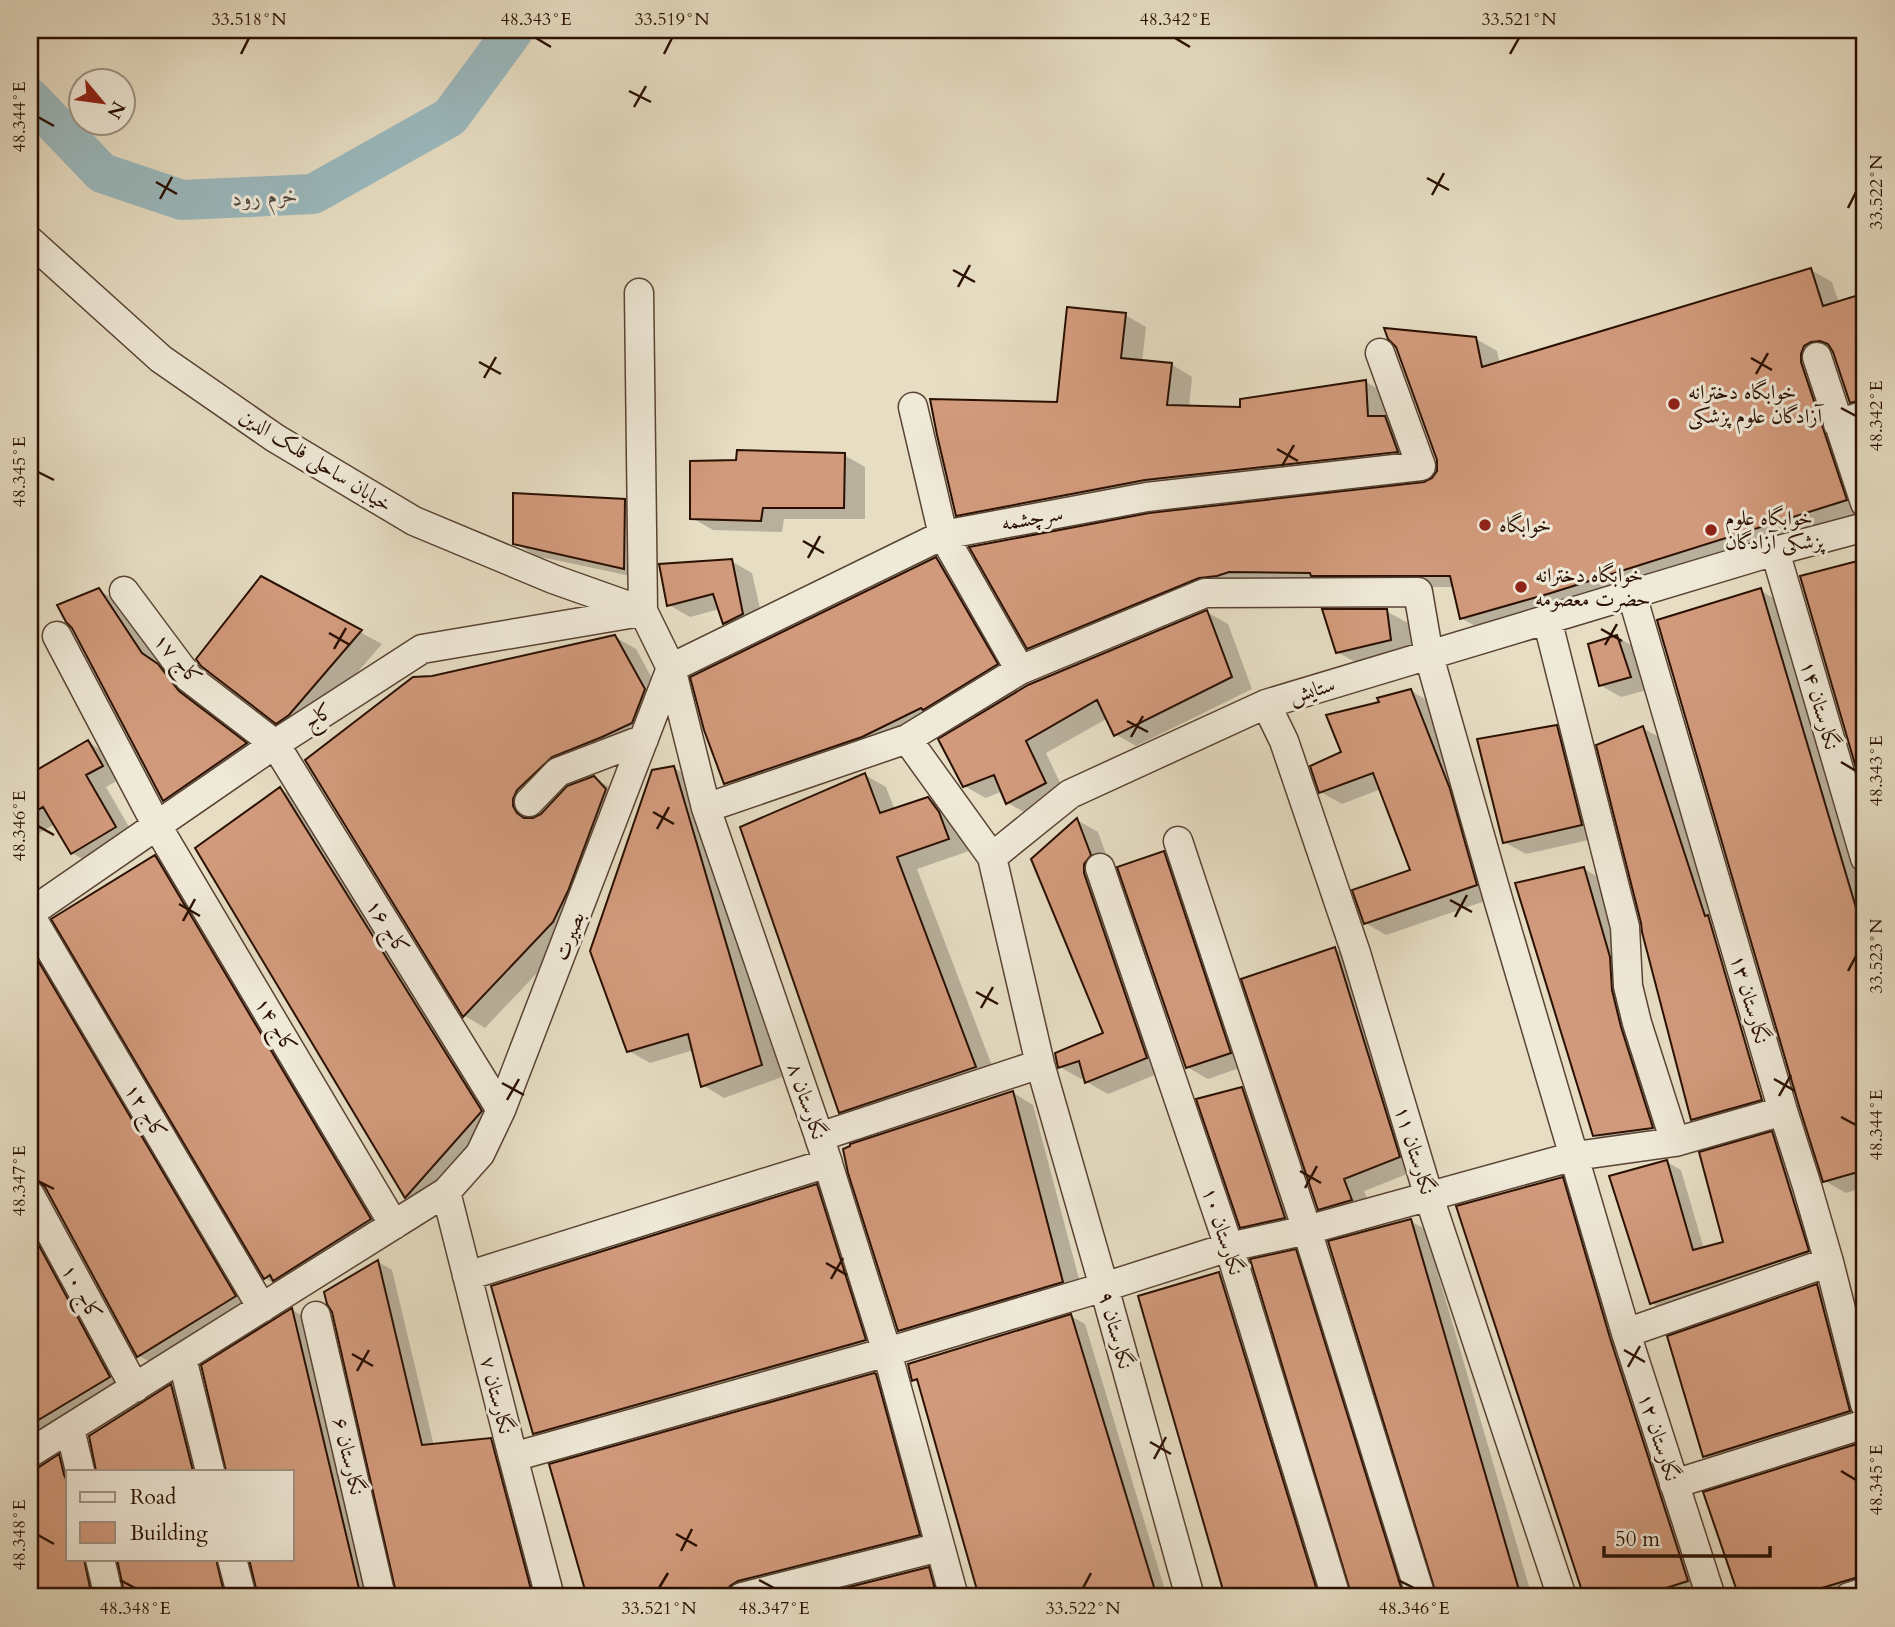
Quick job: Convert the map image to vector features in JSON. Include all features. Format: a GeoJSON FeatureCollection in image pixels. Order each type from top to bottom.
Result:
{"type":"FeatureCollection","features":[{"type":"Feature","properties":{"kind":"street","name":"خیابان ساحلی فلک الدین"},"geometry":{"type":"LineString","coordinates":[[30,240],[161,359],[275,438],[414,521],[553,579],[643,611]]}},
{"type":"Feature","properties":{"kind":"street"},"geometry":{"type":"LineString","coordinates":[[639,293],[643,611]]}},
{"type":"Feature","properties":{"kind":"street","name":"سرچشمه"},"geometry":{"type":"LineString","coordinates":[[671,668],[943,534],[1147,497],[1421,466],[1380,353]]}},
{"type":"Feature","properties":{"kind":"street"},"geometry":{"type":"LineString","coordinates":[[1817,357],[1865,503]]}},
{"type":"Feature","properties":{"kind":"street"},"geometry":{"type":"LineString","coordinates":[[706,808],[907,739],[1020,670],[943,534],[913,407]]}},
{"type":"Feature","properties":{"kind":"street"},"geometry":{"type":"LineString","coordinates":[[1838,424],[1865,415]]}},
{"type":"Feature","properties":{"kind":"street","name":"ستایش"},"geometry":{"type":"LineString","coordinates":[[992,857],[1070,794],[1266,704],[1775,551],[1865,527]]}},
{"type":"Feature","properties":{"kind":"street","name":"نگارستان ۱۴"},"geometry":{"type":"LineString","coordinates":[[1775,551],[1865,858]]}},
{"type":"Feature","properties":{"kind":"street","name":"کاج ۱۷"},"geometry":{"type":"LineString","coordinates":[[124,591],[189,678],[275,744]]}},
{"type":"Feature","properties":{"kind":"street","name":"نگارستان ۱۲"},"geometry":{"type":"LineString","coordinates":[[1020,670],[1205,593],[1418,592],[1429,656],[1498,900],[1626,1334],[1708,1596]]}},
{"type":"Feature","properties":{"kind":"street","name":"نگارستان ۱۳"},"geometry":{"type":"LineString","coordinates":[[1632,595],[1783,1111],[1808,1186],[1865,1404]]}},
{"type":"Feature","properties":{"kind":"street","name":"نگارستان ۸"},"geometry":{"type":"LineString","coordinates":[[643,611],[671,668],[706,808],[824,1150],[887,1352],[954,1597]]}},
{"type":"Feature","properties":{"kind":"street","name":"کاج"},"geometry":{"type":"LineString","coordinates":[[30,914],[275,744],[422,649],[643,611]]}},
{"type":"Feature","properties":{"kind":"street"},"geometry":{"type":"LineString","coordinates":[[1547,620],[1625,928],[1628,986],[1637,1023],[1675,1142]]}},
{"type":"Feature","properties":{"kind":"street","name":"کاج ۱۴"},"geometry":{"type":"LineString","coordinates":[[57,636],[157,826],[394,1225]]}},
{"type":"Feature","properties":{"kind":"street","name":"بصیرت"},"geometry":{"type":"LineString","coordinates":[[30,1453],[446,1192],[480,1154],[501,1110],[671,668]]}},
{"type":"Feature","properties":{"kind":"street","name":"نگارستان ۱۱"},"geometry":{"type":"LineString","coordinates":[[1266,704],[1284,741],[1356,953],[1429,1197],[1562,1597]]}},
{"type":"Feature","properties":{"kind":"street"},"geometry":{"type":"LineString","coordinates":[[529,802],[558,772],[644,739]]}},
{"type":"Feature","properties":{"kind":"street"},"geometry":{"type":"LineString","coordinates":[[467,1276],[824,1150],[1040,1064],[992,857],[907,739]]}},
{"type":"Feature","properties":{"kind":"street","name":"کاج ۱۶"},"geometry":{"type":"LineString","coordinates":[[275,744],[501,1110]]}},
{"type":"Feature","properties":{"kind":"street"},"geometry":{"type":"LineString","coordinates":[[1178,841],[1307,1230],[1421,1597]]}},
{"type":"Feature","properties":{"kind":"street","name":"نگارستان ۱۰"},"geometry":{"type":"LineString","coordinates":[[1100,868],[1228,1247],[1336,1597]]}},
{"type":"Feature","properties":{"kind":"street","name":"کاج ۱۲"},"geometry":{"type":"LineString","coordinates":[[30,914],[262,1308]]}},
{"type":"Feature","properties":{"kind":"street","name":"نگارستان ۹"},"geometry":{"type":"LineString","coordinates":[[1040,1064],[1189,1597]]}},
{"type":"Feature","properties":{"kind":"street"},"geometry":{"type":"LineString","coordinates":[[513,1457],[887,1352],[1228,1247],[1307,1230],[1575,1156],[1675,1142],[1783,1111]]}},
{"type":"Feature","properties":{"kind":"street","name":"نگارستان ۷"},"geometry":{"type":"LineString","coordinates":[[446,1192],[550,1597]]}},
{"type":"Feature","properties":{"kind":"street","name":"کاج ۱۰"},"geometry":{"type":"LineString","coordinates":[[30,1195],[135,1388]]}},
{"type":"Feature","properties":{"kind":"street"},"geometry":{"type":"LineString","coordinates":[[1626,1334],[1829,1262]]}},
{"type":"Feature","properties":{"kind":"street","name":"نگارستان ۶"},"geometry":{"type":"LineString","coordinates":[[316,1316],[381,1597]]}},
{"type":"Feature","properties":{"kind":"street"},"geometry":{"type":"LineString","coordinates":[[182,1358],[211,1470]]}},
{"type":"Feature","properties":{"kind":"street"},"geometry":{"type":"LineString","coordinates":[[1674,1483],[1865,1424]]}},
{"type":"Feature","properties":{"kind":"street"},"geometry":{"type":"LineString","coordinates":[[70,1429],[80,1470]]}},
{"type":"Feature","properties":{"kind":"street"},"geometry":{"type":"LineString","coordinates":[[742,1597],[940,1547]]}},
{"type":"Feature","properties":{"kind":"street"},"geometry":{"type":"LineString","coordinates":[[100,1560],[109,1597]]}},
{"type":"Feature","properties":{"kind":"street"},"geometry":{"type":"LineString","coordinates":[[232,1560],[242,1597]]}},
{"type":"Feature","properties":{"kind":"street"},"geometry":{"type":"LineString","coordinates":[[1849,1597],[1865,1592]]}},
{"type":"Feature","properties":{"kind":"building"},"geometry":{"type":"Polygon","coordinates":[[[1811,268],[1823,306],[1865,293],[1865,399],[1850,403],[1828,344],[1811,342],[1804,346],[1801,354],[1801,362],[1847,500],[1460,619],[1450,576],[1311,576],[1310,573],[1229,572],[1199,578],[1027,649],[969,547],[1149,513],[1424,482],[1432,478],[1437,471],[1437,460],[1396,347],[1388,339],[1384,328],[1476,337],[1482,367],[1811,268]]]}},
{"type":"Feature","properties":{"kind":"building"},"geometry":{"type":"Polygon","coordinates":[[[1067,307],[1126,313],[1121,358],[1172,363],[1167,405],[1240,407],[1240,399],[1366,380],[1368,416],[1385,416],[1398,452],[1145,480],[956,516],[930,399],[1057,402],[1067,307]]]}},
{"type":"Feature","properties":{"kind":"building"},"geometry":{"type":"Polygon","coordinates":[[[737,450],[845,453],[844,508],[763,508],[761,521],[690,519],[690,461],[736,460],[737,450]]]}},
{"type":"Feature","properties":{"kind":"building"},"geometry":{"type":"Polygon","coordinates":[[[513,493],[625,499],[624,569],[513,544],[513,493]]]}},
{"type":"Feature","properties":{"kind":"building"},"geometry":{"type":"Polygon","coordinates":[[[936,557],[998,664],[923,710],[921,708],[862,737],[724,784],[704,730],[690,677],[936,557]]]}},
{"type":"Feature","properties":{"kind":"building"},"geometry":{"type":"Polygon","coordinates":[[[732,559],[743,614],[723,624],[713,594],[667,606],[659,564],[732,559]]]}},
{"type":"Feature","properties":{"kind":"building"},"geometry":{"type":"Polygon","coordinates":[[[1865,559],[1865,795],[1864,795],[1800,576],[1865,559]]]}},
{"type":"Feature","properties":{"kind":"building"},"geometry":{"type":"Polygon","coordinates":[[[261,576],[362,630],[289,715],[276,724],[201,666],[196,659],[261,576]]]}},
{"type":"Feature","properties":{"kind":"building"},"geometry":{"type":"Polygon","coordinates":[[[99,588],[142,653],[158,664],[179,691],[247,743],[163,801],[72,628],[57,605],[99,588]]]}},
{"type":"Feature","properties":{"kind":"building"},"geometry":{"type":"Polygon","coordinates":[[[1761,588],[1865,938],[1865,1170],[1823,1182],[1657,620],[1761,588]]]}},
{"type":"Feature","properties":{"kind":"building"},"geometry":{"type":"Polygon","coordinates":[[[1322,609],[1387,609],[1391,640],[1336,653],[1322,609]]]}},
{"type":"Feature","properties":{"kind":"building"},"geometry":{"type":"Polygon","coordinates":[[[1207,610],[1232,677],[1114,736],[1097,700],[1026,741],[1046,783],[1006,804],[994,775],[963,787],[938,739],[1028,685],[1207,610]]]}},
{"type":"Feature","properties":{"kind":"building"},"geometry":{"type":"Polygon","coordinates":[[[615,635],[645,689],[632,723],[552,757],[517,790],[513,799],[517,813],[524,818],[533,818],[541,814],[567,786],[594,776],[606,789],[568,891],[553,922],[463,1017],[305,760],[413,677],[432,676],[615,635]]]}},
{"type":"Feature","properties":{"kind":"building"},"geometry":{"type":"Polygon","coordinates":[[[1617,635],[1631,677],[1599,686],[1588,644],[1617,635]]]}},
{"type":"Feature","properties":{"kind":"building"},"geometry":{"type":"Polygon","coordinates":[[[1411,689],[1450,789],[1477,885],[1364,924],[1352,890],[1410,870],[1373,773],[1319,793],[1310,766],[1341,752],[1326,715],[1379,702],[1377,698],[1411,689]]]}},
{"type":"Feature","properties":{"kind":"building"},"geometry":{"type":"Polygon","coordinates":[[[1557,725],[1582,825],[1503,843],[1477,739],[1557,725]]]}},
{"type":"Feature","properties":{"kind":"building"},"geometry":{"type":"Polygon","coordinates":[[[1643,726],[1705,916],[1708,915],[1762,1100],[1691,1120],[1596,745],[1643,726]]]}},
{"type":"Feature","properties":{"kind":"building"},"geometry":{"type":"Polygon","coordinates":[[[88,740],[103,766],[86,775],[116,827],[71,854],[43,807],[30,815],[30,774],[88,740]]]}},
{"type":"Feature","properties":{"kind":"building"},"geometry":{"type":"Polygon","coordinates":[[[674,766],[762,1065],[701,1087],[688,1034],[627,1052],[590,951],[652,770],[674,766]]]}},
{"type":"Feature","properties":{"kind":"building"},"geometry":{"type":"Polygon","coordinates":[[[865,773],[880,813],[928,797],[939,812],[949,839],[897,857],[976,1067],[839,1113],[740,827],[865,773]]]}},
{"type":"Feature","properties":{"kind":"building"},"geometry":{"type":"Polygon","coordinates":[[[280,787],[482,1111],[405,1198],[195,848],[280,787]]]}},
{"type":"Feature","properties":{"kind":"building"},"geometry":{"type":"Polygon","coordinates":[[[1077,818],[1091,855],[1084,864],[1084,873],[1147,1058],[1085,1083],[1079,1061],[1058,1068],[1055,1053],[1103,1033],[1031,859],[1077,818]]]}},
{"type":"Feature","properties":{"kind":"building"},"geometry":{"type":"Polygon","coordinates":[[[1164,851],[1231,1053],[1186,1068],[1117,867],[1164,851]]]}},
{"type":"Feature","properties":{"kind":"building"},"geometry":{"type":"Polygon","coordinates":[[[155,855],[371,1219],[273,1281],[270,1275],[264,1279],[51,919],[155,855]]]}},
{"type":"Feature","properties":{"kind":"building"},"geometry":{"type":"Polygon","coordinates":[[[1584,867],[1610,957],[1612,990],[1621,1027],[1653,1128],[1593,1136],[1515,883],[1584,867]]]}},
{"type":"Feature","properties":{"kind":"building"},"geometry":{"type":"Polygon","coordinates":[[[30,947],[236,1296],[137,1357],[45,1187],[30,1178],[30,947]]]}},
{"type":"Feature","properties":{"kind":"building"},"geometry":{"type":"Polygon","coordinates":[[[1335,947],[1400,1157],[1344,1179],[1352,1200],[1318,1210],[1241,979],[1335,947]]]}},
{"type":"Feature","properties":{"kind":"building"},"geometry":{"type":"Polygon","coordinates":[[[1242,1087],[1285,1218],[1240,1228],[1196,1099],[1242,1087]]]}},
{"type":"Feature","properties":{"kind":"building"},"geometry":{"type":"Polygon","coordinates":[[[1013,1091],[1063,1282],[898,1331],[848,1173],[843,1149],[850,1144],[1013,1091]]]}},
{"type":"Feature","properties":{"kind":"building"},"geometry":{"type":"Polygon","coordinates":[[[1772,1131],[1809,1251],[1650,1304],[1609,1176],[1667,1160],[1693,1250],[1723,1242],[1699,1152],[1772,1131]]]}},
{"type":"Feature","properties":{"kind":"building"},"geometry":{"type":"Polygon","coordinates":[[[1563,1177],[1610,1338],[1688,1581],[1638,1597],[1584,1597],[1456,1206],[1563,1177]]]}},
{"type":"Feature","properties":{"kind":"building"},"geometry":{"type":"Polygon","coordinates":[[[817,1184],[866,1340],[533,1434],[491,1286],[817,1184]]]}},
{"type":"Feature","properties":{"kind":"building"},"geometry":{"type":"Polygon","coordinates":[[[1411,1219],[1521,1597],[1437,1597],[1328,1241],[1411,1219]]]}},
{"type":"Feature","properties":{"kind":"building"},"geometry":{"type":"Polygon","coordinates":[[[30,1229],[110,1377],[30,1425],[30,1229]]]}},
{"type":"Feature","properties":{"kind":"building"},"geometry":{"type":"Polygon","coordinates":[[[1296,1249],[1404,1597],[1352,1597],[1250,1259],[1296,1249]]]}},
{"type":"Feature","properties":{"kind":"building"},"geometry":{"type":"Polygon","coordinates":[[[378,1260],[422,1445],[491,1438],[533,1597],[397,1597],[332,1312],[324,1292],[378,1260]]]}},
{"type":"Feature","properties":{"kind":"building"},"geometry":{"type":"Polygon","coordinates":[[[1219,1272],[1319,1597],[1225,1597],[1138,1296],[1219,1272]]]}},
{"type":"Feature","properties":{"kind":"building"},"geometry":{"type":"Polygon","coordinates":[[[1817,1284],[1850,1411],[1703,1457],[1667,1336],[1817,1284]]]}},
{"type":"Feature","properties":{"kind":"building"},"geometry":{"type":"Polygon","coordinates":[[[292,1308],[361,1597],[258,1597],[249,1560],[294,1560],[294,1470],[226,1470],[201,1365],[292,1308]]]}},
{"type":"Feature","properties":{"kind":"building"},"geometry":{"type":"Polygon","coordinates":[[[1071,1314],[1157,1597],[979,1597],[917,1379],[912,1381],[908,1364],[1071,1314]]]}},
{"type":"Feature","properties":{"kind":"building"},"geometry":{"type":"Polygon","coordinates":[[[874,1373],[920,1535],[738,1581],[730,1586],[726,1594],[714,1597],[587,1597],[549,1464],[874,1373]]]}},
{"type":"Feature","properties":{"kind":"building"},"geometry":{"type":"Polygon","coordinates":[[[171,1384],[193,1470],[96,1470],[89,1436],[171,1384]]]}},
{"type":"Feature","properties":{"kind":"building"},"geometry":{"type":"Polygon","coordinates":[[[1863,1442],[1865,1575],[1792,1597],[1739,1597],[1703,1492],[1863,1442]]]}},
{"type":"Feature","properties":{"kind":"building"},"geometry":{"type":"Polygon","coordinates":[[[59,1454],[66,1479],[66,1560],[84,1560],[92,1597],[30,1597],[30,1470],[59,1454]]]}},
{"type":"Feature","properties":{"kind":"building"},"geometry":{"type":"Polygon","coordinates":[[[117,1560],[216,1560],[225,1597],[125,1597],[117,1560]]]}},
{"type":"Feature","properties":{"kind":"building"},"geometry":{"type":"Polygon","coordinates":[[[929,1567],[937,1597],[809,1597],[929,1567]]]}},
{"type":"Feature","properties":{"kind":"waterway","name":"خرم رود"},"geometry":{"type":"LineString","coordinates":[[30,98],[102,173],[182,200],[313,194],[450,117],[514,30]]}},
{"type":"Feature","properties":{"kind":"place","name":"خوابگاه دخترانه آزادگان علوم پزشکی"},"geometry":{"type":"Point","coordinates":[1674,404]}},
{"type":"Feature","properties":{"kind":"place","name":"خوابگاه"},"geometry":{"type":"Point","coordinates":[1485,525]}},
{"type":"Feature","properties":{"kind":"place","name":"خوابگاه علوم پزشکی آزادگان"},"geometry":{"type":"Point","coordinates":[1711,530]}},
{"type":"Feature","properties":{"kind":"place","name":"خوابگاه دخترانه حضرت معصومه"},"geometry":{"type":"Point","coordinates":[1521,587]}}]}
